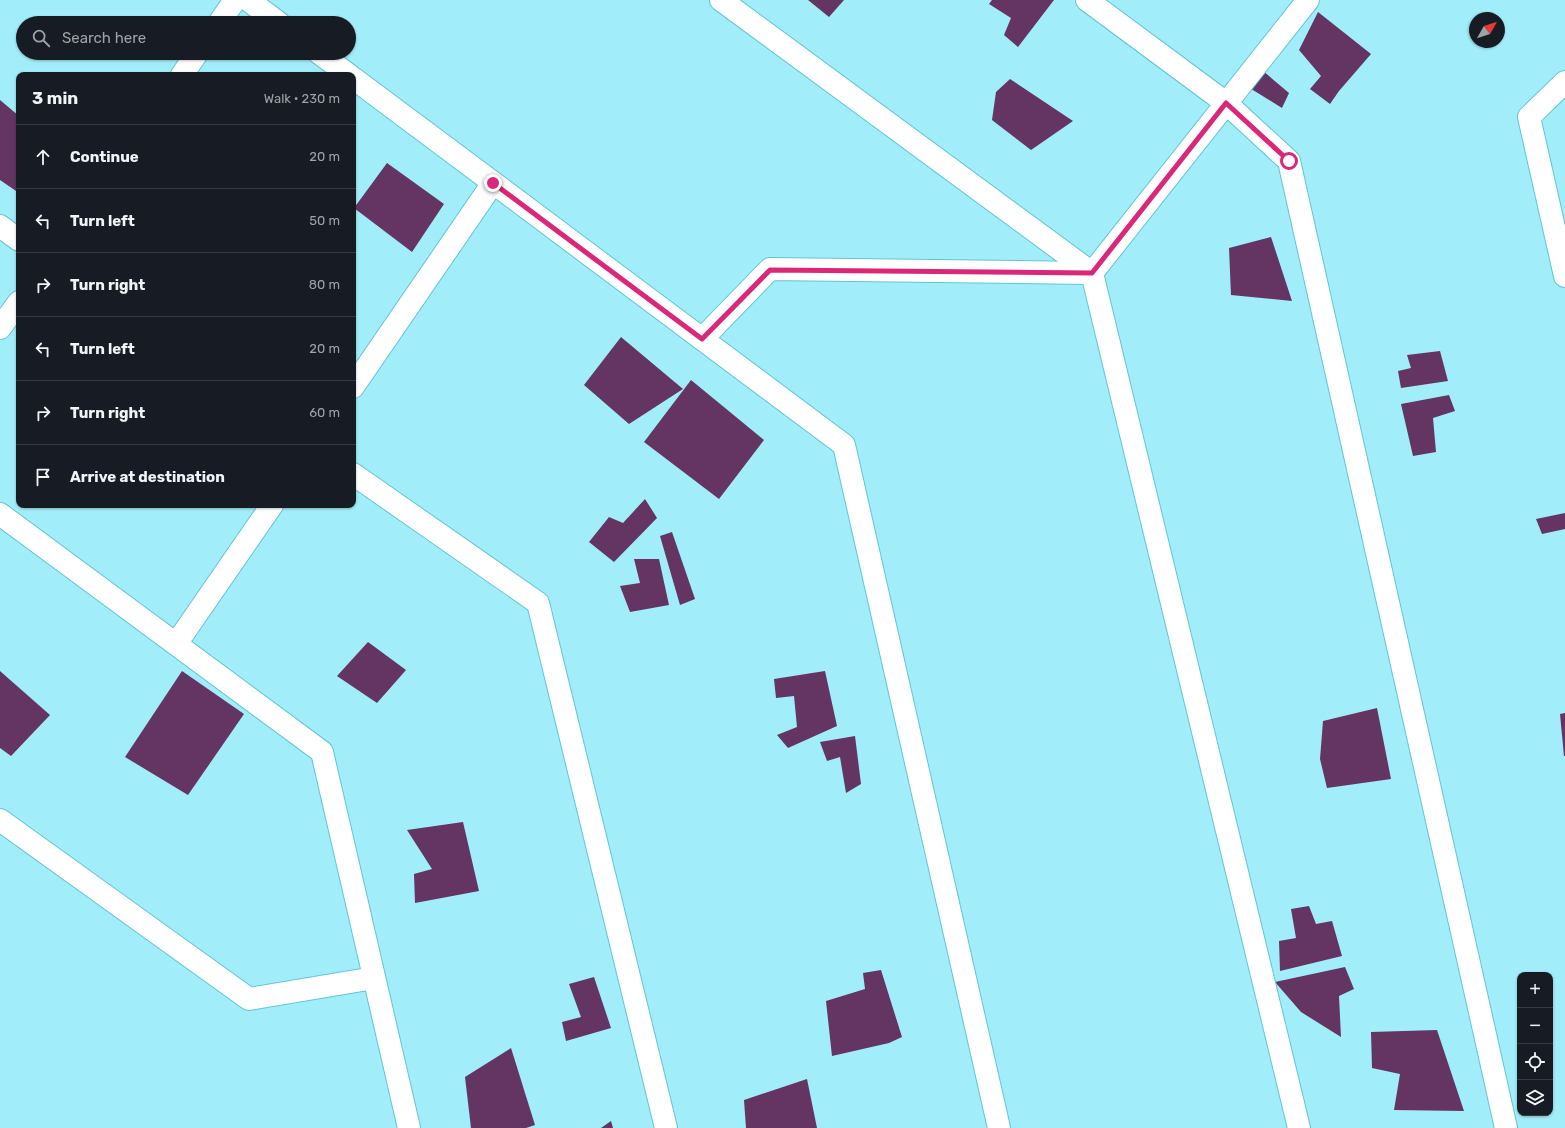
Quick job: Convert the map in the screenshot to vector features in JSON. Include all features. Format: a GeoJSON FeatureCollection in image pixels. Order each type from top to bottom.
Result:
{"type":"FeatureCollection","features":[{"type":"Feature","properties":{"kind":"street"},"geometry":{"type":"LineString","coordinates":[[224,16],[235,0]]}},
{"type":"Feature","properties":{"kind":"street"},"geometry":{"type":"LineString","coordinates":[[248,0],[270,16]]}},
{"type":"Feature","properties":{"kind":"street"},"geometry":{"type":"LineString","coordinates":[[721,0],[1092,273],[1299,1128]]}},
{"type":"Feature","properties":{"kind":"street"},"geometry":{"type":"LineString","coordinates":[[1087,0],[1226,103],[1289,161],[1506,1128]]}},
{"type":"Feature","properties":{"kind":"street"},"geometry":{"type":"LineString","coordinates":[[1092,273],[1308,0]]}},
{"type":"Feature","properties":{"kind":"street"},"geometry":{"type":"LineString","coordinates":[[184,72],[193,60]]}},
{"type":"Feature","properties":{"kind":"street"},"geometry":{"type":"LineString","coordinates":[[329,60],[345,72]]}},
{"type":"Feature","properties":{"kind":"street"},"geometry":{"type":"LineString","coordinates":[[356,80],[844,445],[999,1128]]}},
{"type":"Feature","properties":{"kind":"street"},"geometry":{"type":"LineString","coordinates":[[1565,82],[1529,117],[1565,276]]}},
{"type":"Feature","properties":{"kind":"street"},"geometry":{"type":"LineString","coordinates":[[356,383],[493,183]]}},
{"type":"Feature","properties":{"kind":"street"},"geometry":{"type":"LineString","coordinates":[[0,226],[16,238]]}},
{"type":"Feature","properties":{"kind":"street"},"geometry":{"type":"LineString","coordinates":[[702,339],[770,270],[1092,273]]}},
{"type":"Feature","properties":{"kind":"street"},"geometry":{"type":"LineString","coordinates":[[0,328],[16,306]]}},
{"type":"Feature","properties":{"kind":"street"},"geometry":{"type":"LineString","coordinates":[[356,476],[538,603],[666,1128]]}},
{"type":"Feature","properties":{"kind":"street"},"geometry":{"type":"LineString","coordinates":[[176,644],[270,508]]}},
{"type":"Feature","properties":{"kind":"street"},"geometry":{"type":"LineString","coordinates":[[0,514],[322,752],[409,1128]]}},
{"type":"Feature","properties":{"kind":"street"},"geometry":{"type":"LineString","coordinates":[[0,820],[249,999],[374,978]]}},
{"type":"Feature","properties":{"kind":"building"},"geometry":{"type":"Polygon","coordinates":[[[808,0],[844,0],[829,17],[808,0]]]}},
{"type":"Feature","properties":{"kind":"building"},"geometry":{"type":"Polygon","coordinates":[[[992,0],[1054,0],[1018,47],[1004,35],[1011,18],[989,4],[992,0]]]}},
{"type":"Feature","properties":{"kind":"building"},"geometry":{"type":"Polygon","coordinates":[[[1318,12],[1371,54],[1339,91],[1330,104],[1310,89],[1321,76],[1299,50],[1318,12]]]}},
{"type":"Feature","properties":{"kind":"building"},"geometry":{"type":"Polygon","coordinates":[[[1263,71],[1289,93],[1282,108],[1248,87],[1263,71]]]}},
{"type":"Feature","properties":{"kind":"building"},"geometry":{"type":"Polygon","coordinates":[[[1010,79],[1073,121],[1031,150],[992,120],[996,92],[1010,79]]]}},
{"type":"Feature","properties":{"kind":"building"},"geometry":{"type":"Polygon","coordinates":[[[0,100],[16,113],[16,191],[0,180],[0,100]]]}},
{"type":"Feature","properties":{"kind":"building"},"geometry":{"type":"Polygon","coordinates":[[[387,163],[444,204],[412,252],[356,210],[356,205],[387,163]]]}},
{"type":"Feature","properties":{"kind":"building"},"geometry":{"type":"Polygon","coordinates":[[[1271,237],[1292,301],[1231,295],[1229,248],[1271,237]]]}},
{"type":"Feature","properties":{"kind":"building"},"geometry":{"type":"Polygon","coordinates":[[[621,337],[683,389],[629,424],[584,385],[621,337]]]}},
{"type":"Feature","properties":{"kind":"building"},"geometry":{"type":"Polygon","coordinates":[[[1440,351],[1448,381],[1401,388],[1398,371],[1411,368],[1407,355],[1440,351]]]}},
{"type":"Feature","properties":{"kind":"building"},"geometry":{"type":"Polygon","coordinates":[[[691,380],[764,440],[719,499],[644,442],[691,380]]]}},
{"type":"Feature","properties":{"kind":"building"},"geometry":{"type":"Polygon","coordinates":[[[1449,395],[1455,411],[1433,418],[1436,452],[1413,456],[1401,404],[1449,395]]]}},
{"type":"Feature","properties":{"kind":"building"},"geometry":{"type":"Polygon","coordinates":[[[645,499],[657,518],[614,562],[589,542],[609,517],[623,523],[645,499]]]}},
{"type":"Feature","properties":{"kind":"building"},"geometry":{"type":"Polygon","coordinates":[[[1565,513],[1565,529],[1542,534],[1536,519],[1565,513]]]}},
{"type":"Feature","properties":{"kind":"building"},"geometry":{"type":"Polygon","coordinates":[[[672,532],[695,599],[680,605],[660,536],[672,532]]]}},
{"type":"Feature","properties":{"kind":"building"},"geometry":{"type":"Polygon","coordinates":[[[634,559],[659,559],[669,605],[630,612],[620,586],[640,583],[634,559]]]}},
{"type":"Feature","properties":{"kind":"building"},"geometry":{"type":"Polygon","coordinates":[[[368,642],[406,670],[377,703],[337,676],[368,642]]]}},
{"type":"Feature","properties":{"kind":"building"},"geometry":{"type":"Polygon","coordinates":[[[0,671],[50,715],[11,756],[0,748],[0,671]]]}},
{"type":"Feature","properties":{"kind":"building"},"geometry":{"type":"Polygon","coordinates":[[[182,671],[244,714],[188,795],[125,757],[182,671]]]}},
{"type":"Feature","properties":{"kind":"building"},"geometry":{"type":"Polygon","coordinates":[[[825,671],[837,726],[788,748],[777,735],[797,727],[794,696],[776,698],[774,679],[825,671]]]}},
{"type":"Feature","properties":{"kind":"building"},"geometry":{"type":"Polygon","coordinates":[[[1377,708],[1391,779],[1327,788],[1320,759],[1323,721],[1377,708]]]}},
{"type":"Feature","properties":{"kind":"building"},"geometry":{"type":"Polygon","coordinates":[[[1565,713],[1565,756],[1564,756],[1560,714],[1565,713]]]}},
{"type":"Feature","properties":{"kind":"building"},"geometry":{"type":"Polygon","coordinates":[[[855,736],[861,784],[846,793],[840,757],[827,761],[820,742],[855,736]]]}},
{"type":"Feature","properties":{"kind":"building"},"geometry":{"type":"Polygon","coordinates":[[[463,822],[479,891],[415,903],[414,874],[432,869],[407,830],[463,822]]]}},
{"type":"Feature","properties":{"kind":"building"},"geometry":{"type":"Polygon","coordinates":[[[1309,906],[1316,924],[1332,921],[1342,956],[1280,971],[1279,941],[1296,938],[1291,909],[1309,906]]]}},
{"type":"Feature","properties":{"kind":"building"},"geometry":{"type":"Polygon","coordinates":[[[1345,967],[1354,989],[1339,996],[1341,1037],[1301,1012],[1275,982],[1345,967]]]}},
{"type":"Feature","properties":{"kind":"building"},"geometry":{"type":"Polygon","coordinates":[[[881,970],[902,1037],[889,1043],[832,1056],[826,1001],[865,989],[863,973],[881,970]]]}},
{"type":"Feature","properties":{"kind":"building"},"geometry":{"type":"Polygon","coordinates":[[[594,977],[611,1028],[566,1041],[562,1022],[581,1017],[569,984],[594,977]]]}},
{"type":"Feature","properties":{"kind":"building"},"geometry":{"type":"Polygon","coordinates":[[[1437,1030],[1464,1111],[1394,1110],[1400,1074],[1372,1068],[1371,1032],[1437,1030]]]}},
{"type":"Feature","properties":{"kind":"building"},"geometry":{"type":"Polygon","coordinates":[[[511,1048],[535,1125],[526,1128],[471,1128],[465,1077],[511,1048]]]}},
{"type":"Feature","properties":{"kind":"building"},"geometry":{"type":"Polygon","coordinates":[[[807,1079],[817,1128],[746,1128],[744,1100],[807,1079]]]}},
{"type":"Feature","properties":{"kind":"building"},"geometry":{"type":"Polygon","coordinates":[[[611,1121],[613,1128],[601,1128],[611,1121]]]}},
{"type":"Feature","properties":{"kind":"route"},"geometry":{"type":"LineString","coordinates":[[493,183],[702,339],[770,270],[1092,273],[1226,103],[1289,161]]}}]}
